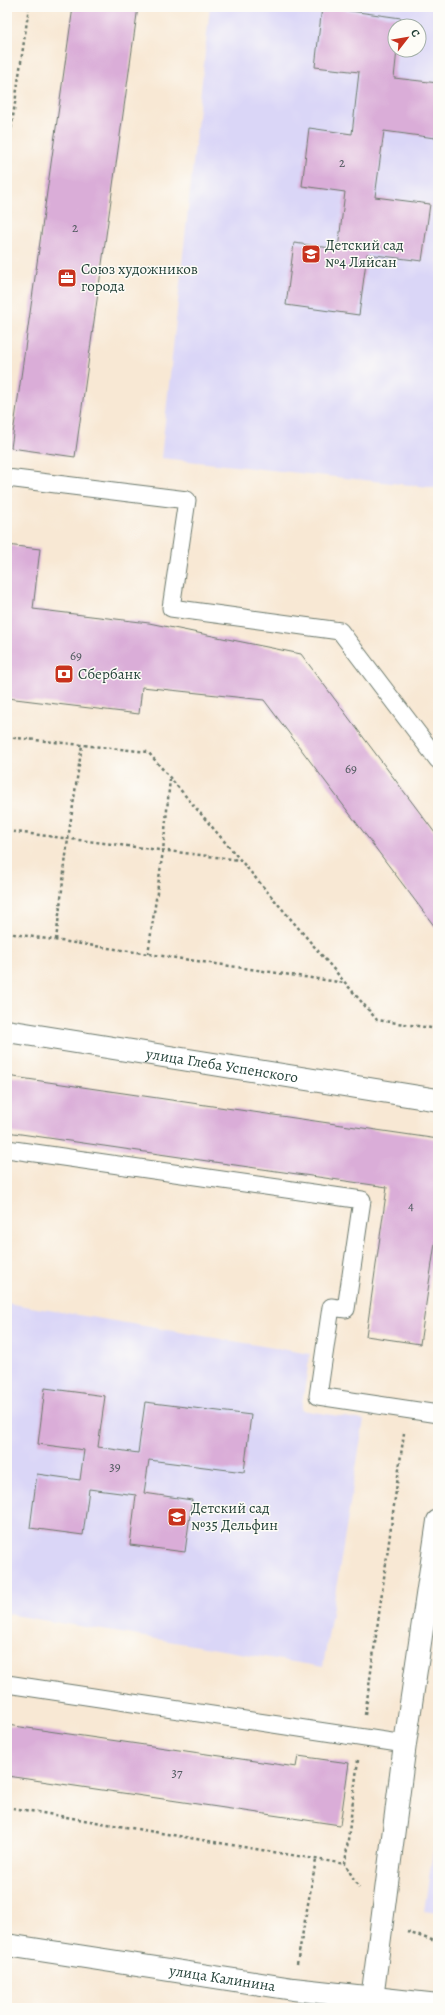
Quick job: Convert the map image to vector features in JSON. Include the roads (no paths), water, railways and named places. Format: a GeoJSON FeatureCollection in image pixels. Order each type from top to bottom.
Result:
{"type":"FeatureCollection","features":[{"type":"Feature","properties":{"kind":"street","name":"улица Глеба Успенского"},"geometry":{"type":"LineString","coordinates":[[7,1031],[438,1100]]}},
{"type":"Feature","properties":{"kind":"street"},"geometry":{"type":"LineString","coordinates":[[372,2003],[406,1744],[438,1521]]}},
{"type":"Feature","properties":{"kind":"street","name":"улица Калинина"},"geometry":{"type":"LineString","coordinates":[[7,1945],[293,1988],[372,2003],[438,2005]]}},
{"type":"Feature","properties":{"kind":"lane"},"geometry":{"type":"LineString","coordinates":[[7,478],[187,500],[171,608],[340,632],[438,760]]}},
{"type":"Feature","properties":{"kind":"lane"},"geometry":{"type":"LineString","coordinates":[[7,1149],[362,1200],[346,1309],[331,1307],[318,1396],[438,1414]]}},
{"type":"Feature","properties":{"kind":"lane"},"geometry":{"type":"LineString","coordinates":[[7,1684],[406,1744]]}},
{"type":"Feature","properties":{"kind":"place","name":"Детский сад №4 Ляйсан"},"geometry":{"type":"Point","coordinates":[311,254]}},
{"type":"Feature","properties":{"kind":"place","name":"Союз художников города"},"geometry":{"type":"Point","coordinates":[67,278]}},
{"type":"Feature","properties":{"kind":"place","name":"Сбербанк"},"geometry":{"type":"Point","coordinates":[64,674]}},
{"type":"Feature","properties":{"kind":"place","name":"Детский сад №35 Дельфин"},"geometry":{"type":"Point","coordinates":[177,1517]}}]}
